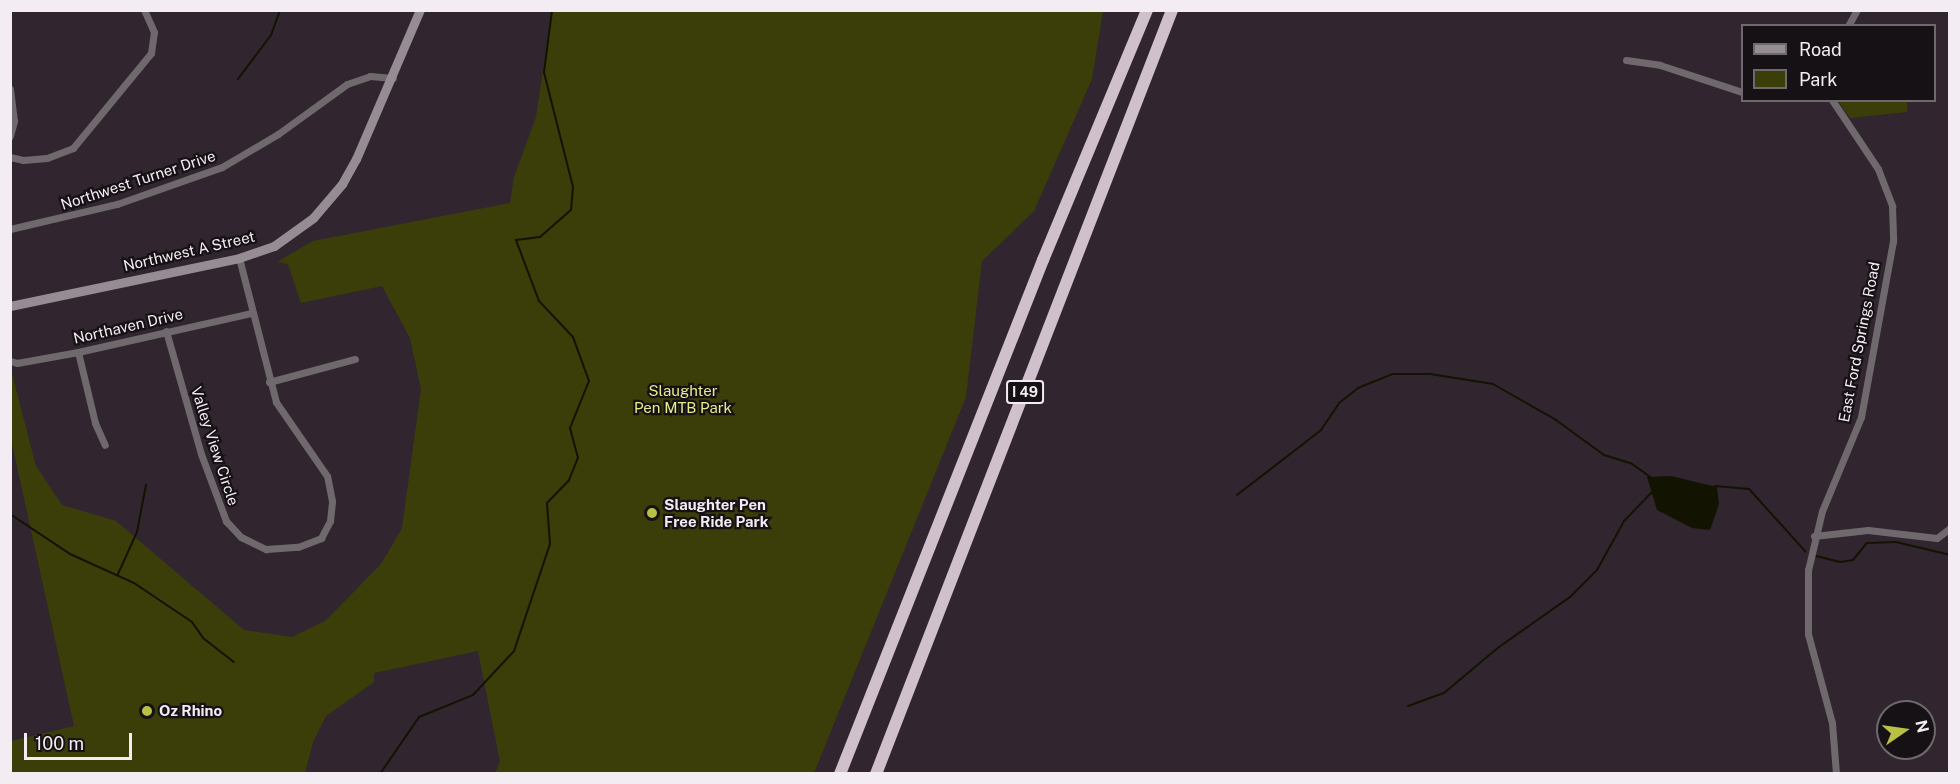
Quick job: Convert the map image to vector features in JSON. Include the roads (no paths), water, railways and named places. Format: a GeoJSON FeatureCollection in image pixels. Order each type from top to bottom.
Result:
{"type":"FeatureCollection","features":[{"type":"Feature","properties":{"kind":"highway","name":"I 49"},"geometry":{"type":"LineString","coordinates":[[840,774],[1056,227],[1147,10]]}},
{"type":"Feature","properties":{"kind":"highway","name":"I 49"},"geometry":{"type":"LineString","coordinates":[[876,774],[1172,10]]}},
{"type":"Feature","properties":{"kind":"street"},"geometry":{"type":"LineString","coordinates":[[10,157],[22,160],[47,158],[73,148],[151,53],[153,32],[144,10]]}},
{"type":"Feature","properties":{"kind":"street","name":"Northwest A Street"},"geometry":{"type":"LineString","coordinates":[[10,306],[239,258],[273,246],[313,218],[356,159],[393,78],[420,10]]}},
{"type":"Feature","properties":{"kind":"street"},"geometry":{"type":"LineString","coordinates":[[1849,24],[1857,10]]}},
{"type":"Feature","properties":{"kind":"street"},"geometry":{"type":"LineString","coordinates":[[1626,60],[1660,65],[1741,91]]}},
{"type":"Feature","properties":{"kind":"street","name":"Northwest Turner Drive"},"geometry":{"type":"LineString","coordinates":[[10,229],[117,204],[222,167],[278,134],[347,84],[370,76],[393,78]]}},
{"type":"Feature","properties":{"kind":"street"},"geometry":{"type":"LineString","coordinates":[[10,89],[14,121],[10,136]]}},
{"type":"Feature","properties":{"kind":"street","name":"East Ford Springs Road"},"geometry":{"type":"LineString","coordinates":[[1833,102],[1883,180],[1892,206],[1893,241],[1861,417],[1814,536],[1806,590],[1808,634],[1832,723],[1836,774]]}},
{"type":"Feature","properties":{"kind":"street","name":"Valley View Circle"},"geometry":{"type":"LineString","coordinates":[[166,331],[211,484],[226,521],[242,537],[266,549],[280,550],[321,538],[330,521],[332,501],[327,476],[285,420],[269,382],[239,258]]}},
{"type":"Feature","properties":{"kind":"street","name":"Northaven Drive"},"geometry":{"type":"LineString","coordinates":[[10,361],[78,352],[251,313]]}},
{"type":"Feature","properties":{"kind":"street"},"geometry":{"type":"LineString","coordinates":[[78,352],[95,423],[105,445]]}},
{"type":"Feature","properties":{"kind":"street"},"geometry":{"type":"LineString","coordinates":[[269,382],[355,359]]}},
{"type":"Feature","properties":{"kind":"street"},"geometry":{"type":"LineString","coordinates":[[1814,536],[1868,530],[1937,538],[1950,528]]}},
{"type":"Feature","properties":{"kind":"waterway"},"geometry":{"type":"LineString","coordinates":[[238,79],[271,35],[280,10]]}},
{"type":"Feature","properties":{"kind":"waterway"},"geometry":{"type":"LineString","coordinates":[[380,774],[419,717],[473,695],[514,651],[550,544],[547,503],[569,480],[578,458],[570,428],[589,381],[573,337],[539,301],[516,240],[540,237],[571,210],[573,187],[544,72],[552,10]]}},
{"type":"Feature","properties":{"kind":"waterway"},"geometry":{"type":"LineString","coordinates":[[1237,495],[1321,430],[1339,403],[1358,388],[1392,374],[1430,374],[1493,384],[1556,420],[1604,455],[1631,463],[1650,477]]}},
{"type":"Feature","properties":{"kind":"waterway"},"geometry":{"type":"LineString","coordinates":[[118,574],[137,532],[146,485]]}},
{"type":"Feature","properties":{"kind":"waterway"},"geometry":{"type":"LineString","coordinates":[[1715,486],[1749,489],[1805,551]]}},
{"type":"Feature","properties":{"kind":"waterway"},"geometry":{"type":"LineString","coordinates":[[1408,706],[1444,693],[1499,647],[1570,597],[1597,570],[1624,521],[1651,493]]}},
{"type":"Feature","properties":{"kind":"waterway"},"geometry":{"type":"LineString","coordinates":[[10,514],[70,554],[134,583],[192,622],[203,638],[234,662]]}},
{"type":"Feature","properties":{"kind":"waterway"},"geometry":{"type":"LineString","coordinates":[[1816,556],[1840,562],[1853,560],[1867,543],[1896,542],[1950,555]]}},
{"type":"Feature","properties":{"kind":"place","name":"Slaughter Pen Free Ride Park"},"geometry":{"type":"Point","coordinates":[652,513]}},
{"type":"Feature","properties":{"kind":"place","name":"Oz Rhino"},"geometry":{"type":"Point","coordinates":[147,711]}},
{"type":"Feature","properties":{"kind":"park label","name":"Slaughter Pen MTB Park"},"geometry":{"type":"Point","coordinates":[683,398]}}]}
